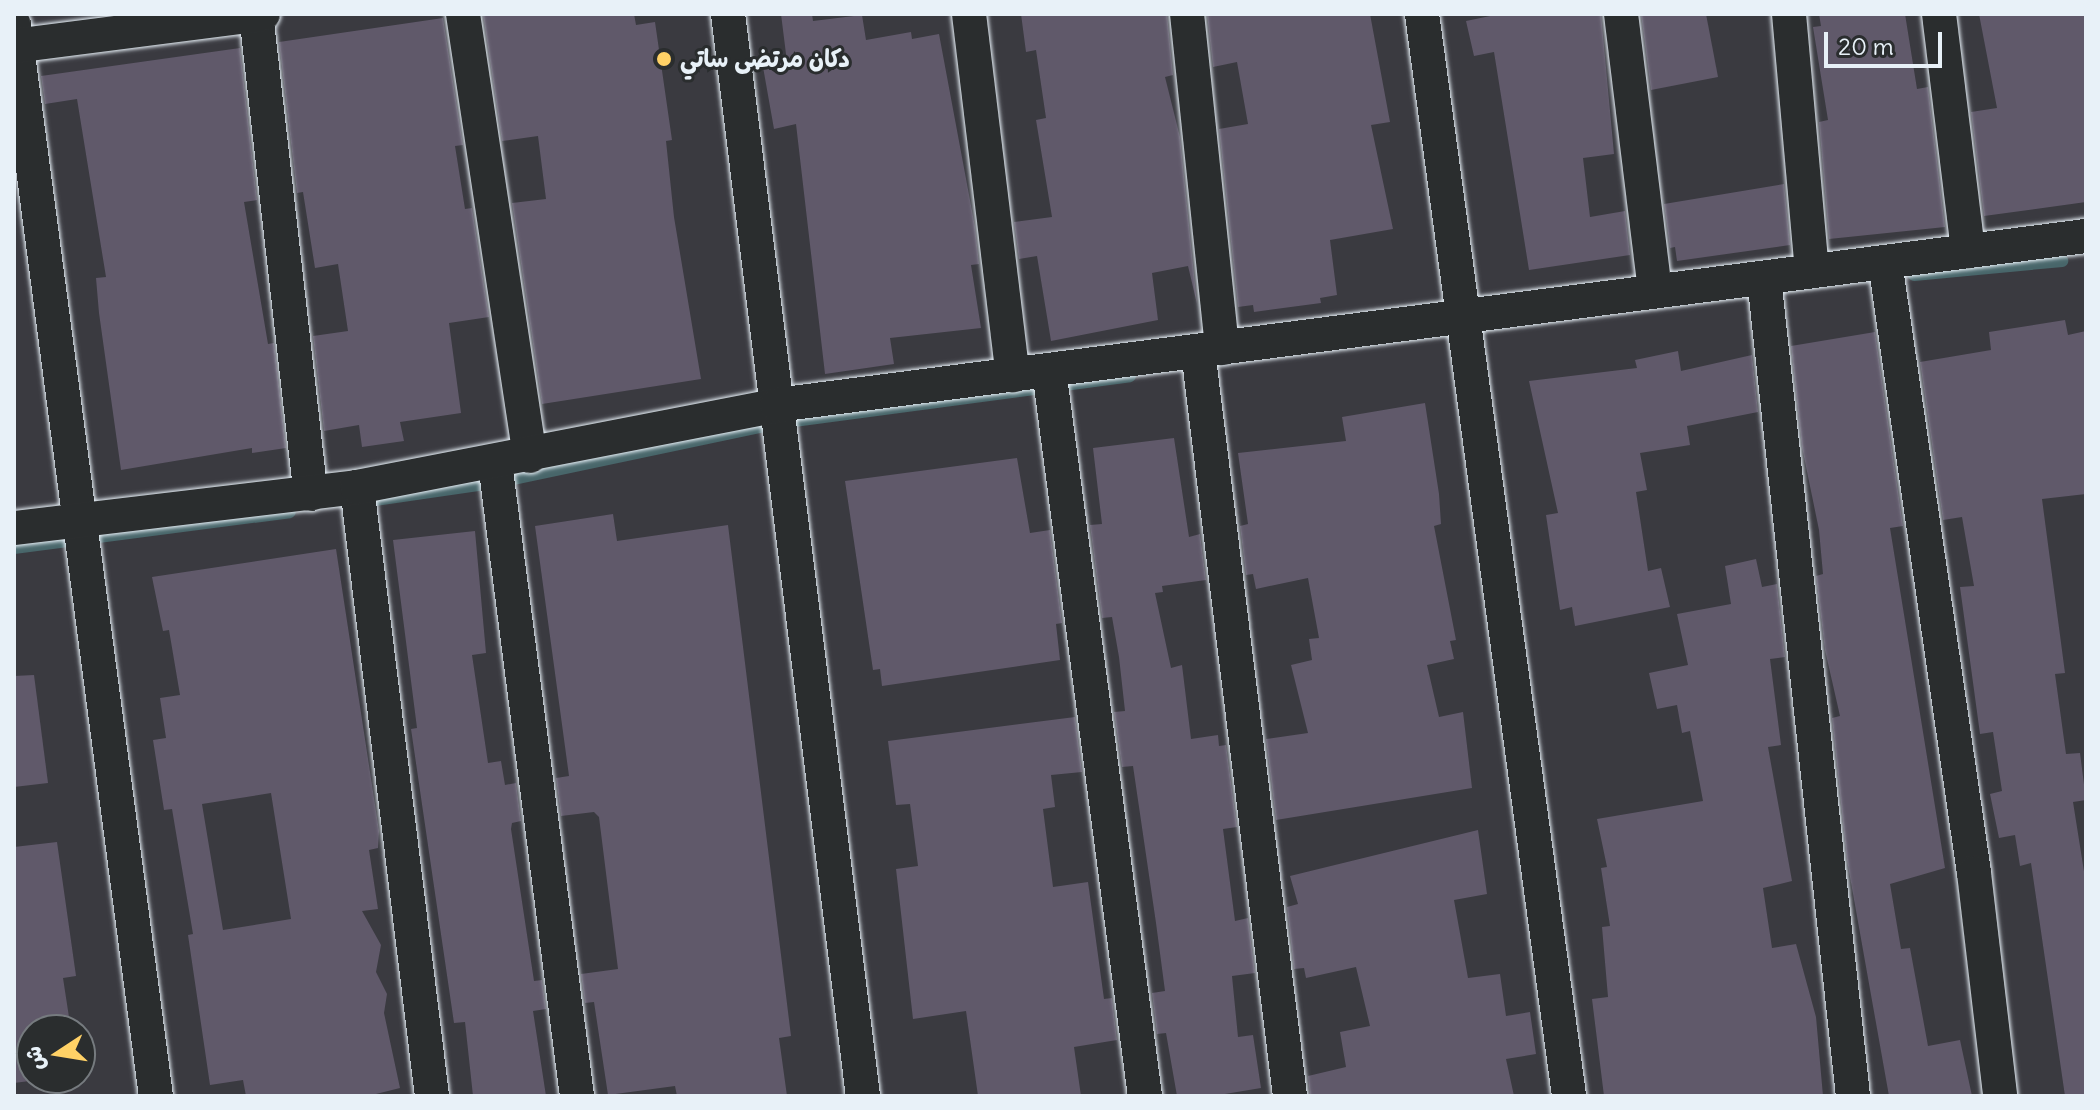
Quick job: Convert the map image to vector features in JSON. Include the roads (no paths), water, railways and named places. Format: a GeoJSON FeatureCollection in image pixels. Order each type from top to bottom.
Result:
{"type":"FeatureCollection","features":[{"type":"Feature","properties":{"kind":"street"},"geometry":{"type":"LineString","coordinates":[[256,14],[311,494]]}},
{"type":"Feature","properties":{"kind":"street"},"geometry":{"type":"LineString","coordinates":[[156,1096],[84,520],[15,39],[263,14]]}},
{"type":"Feature","properties":{"kind":"street"},"geometry":{"type":"LineString","coordinates":[[463,14],[530,456]]}},
{"type":"Feature","properties":{"kind":"street"},"geometry":{"type":"LineString","coordinates":[[728,14],[863,1096]]}},
{"type":"Feature","properties":{"kind":"street"},"geometry":{"type":"LineString","coordinates":[[969,14],[1013,375]]}},
{"type":"Feature","properties":{"kind":"street"},"geometry":{"type":"LineString","coordinates":[[1187,14],[1210,350],[1290,1096]]}},
{"type":"Feature","properties":{"kind":"street"},"geometry":{"type":"LineString","coordinates":[[1422,14],[1569,1096]]}},
{"type":"Feature","properties":{"kind":"street"},"geometry":{"type":"LineString","coordinates":[[1621,14],[1655,291]]}},
{"type":"Feature","properties":{"kind":"street"},"geometry":{"type":"LineString","coordinates":[[1789,14],[1812,271]]}},
{"type":"Feature","properties":{"kind":"street"},"geometry":{"type":"LineString","coordinates":[[1939,14],[1968,251]]}},
{"type":"Feature","properties":{"kind":"street"},"geometry":{"type":"LineString","coordinates":[[14,528],[357,487],[495,463],[777,405],[2086,236]]}},
{"type":"Feature","properties":{"kind":"street"},"geometry":{"type":"LineString","coordinates":[[1885,262],[1974,873],[2000,1096]]}},
{"type":"Feature","properties":{"kind":"street"},"geometry":{"type":"LineString","coordinates":[[1764,278],[1853,1096]]}},
{"type":"Feature","properties":{"kind":"street"},"geometry":{"type":"LineString","coordinates":[[1049,370],[1145,1096]]}},
{"type":"Feature","properties":{"kind":"street"},"geometry":{"type":"LineString","coordinates":[[495,463],[577,1096]]}},
{"type":"Feature","properties":{"kind":"street"},"geometry":{"type":"LineString","coordinates":[[357,487],[432,1096]]}},
{"type":"Feature","properties":{"kind":"waterway"},"geometry":{"type":"LineString","coordinates":[[1914,275],[2062,261]]}},
{"type":"Feature","properties":{"kind":"waterway"},"geometry":{"type":"LineString","coordinates":[[375,500],[499,482],[779,423],[1130,376]]}},
{"type":"Feature","properties":{"kind":"waterway"},"geometry":{"type":"LineString","coordinates":[[14,548],[290,512]]}},
{"type":"Feature","properties":{"kind":"place","name":"دكان مرتضى ساتي"},"geometry":{"type":"Point","coordinates":[664,59]}}]}
